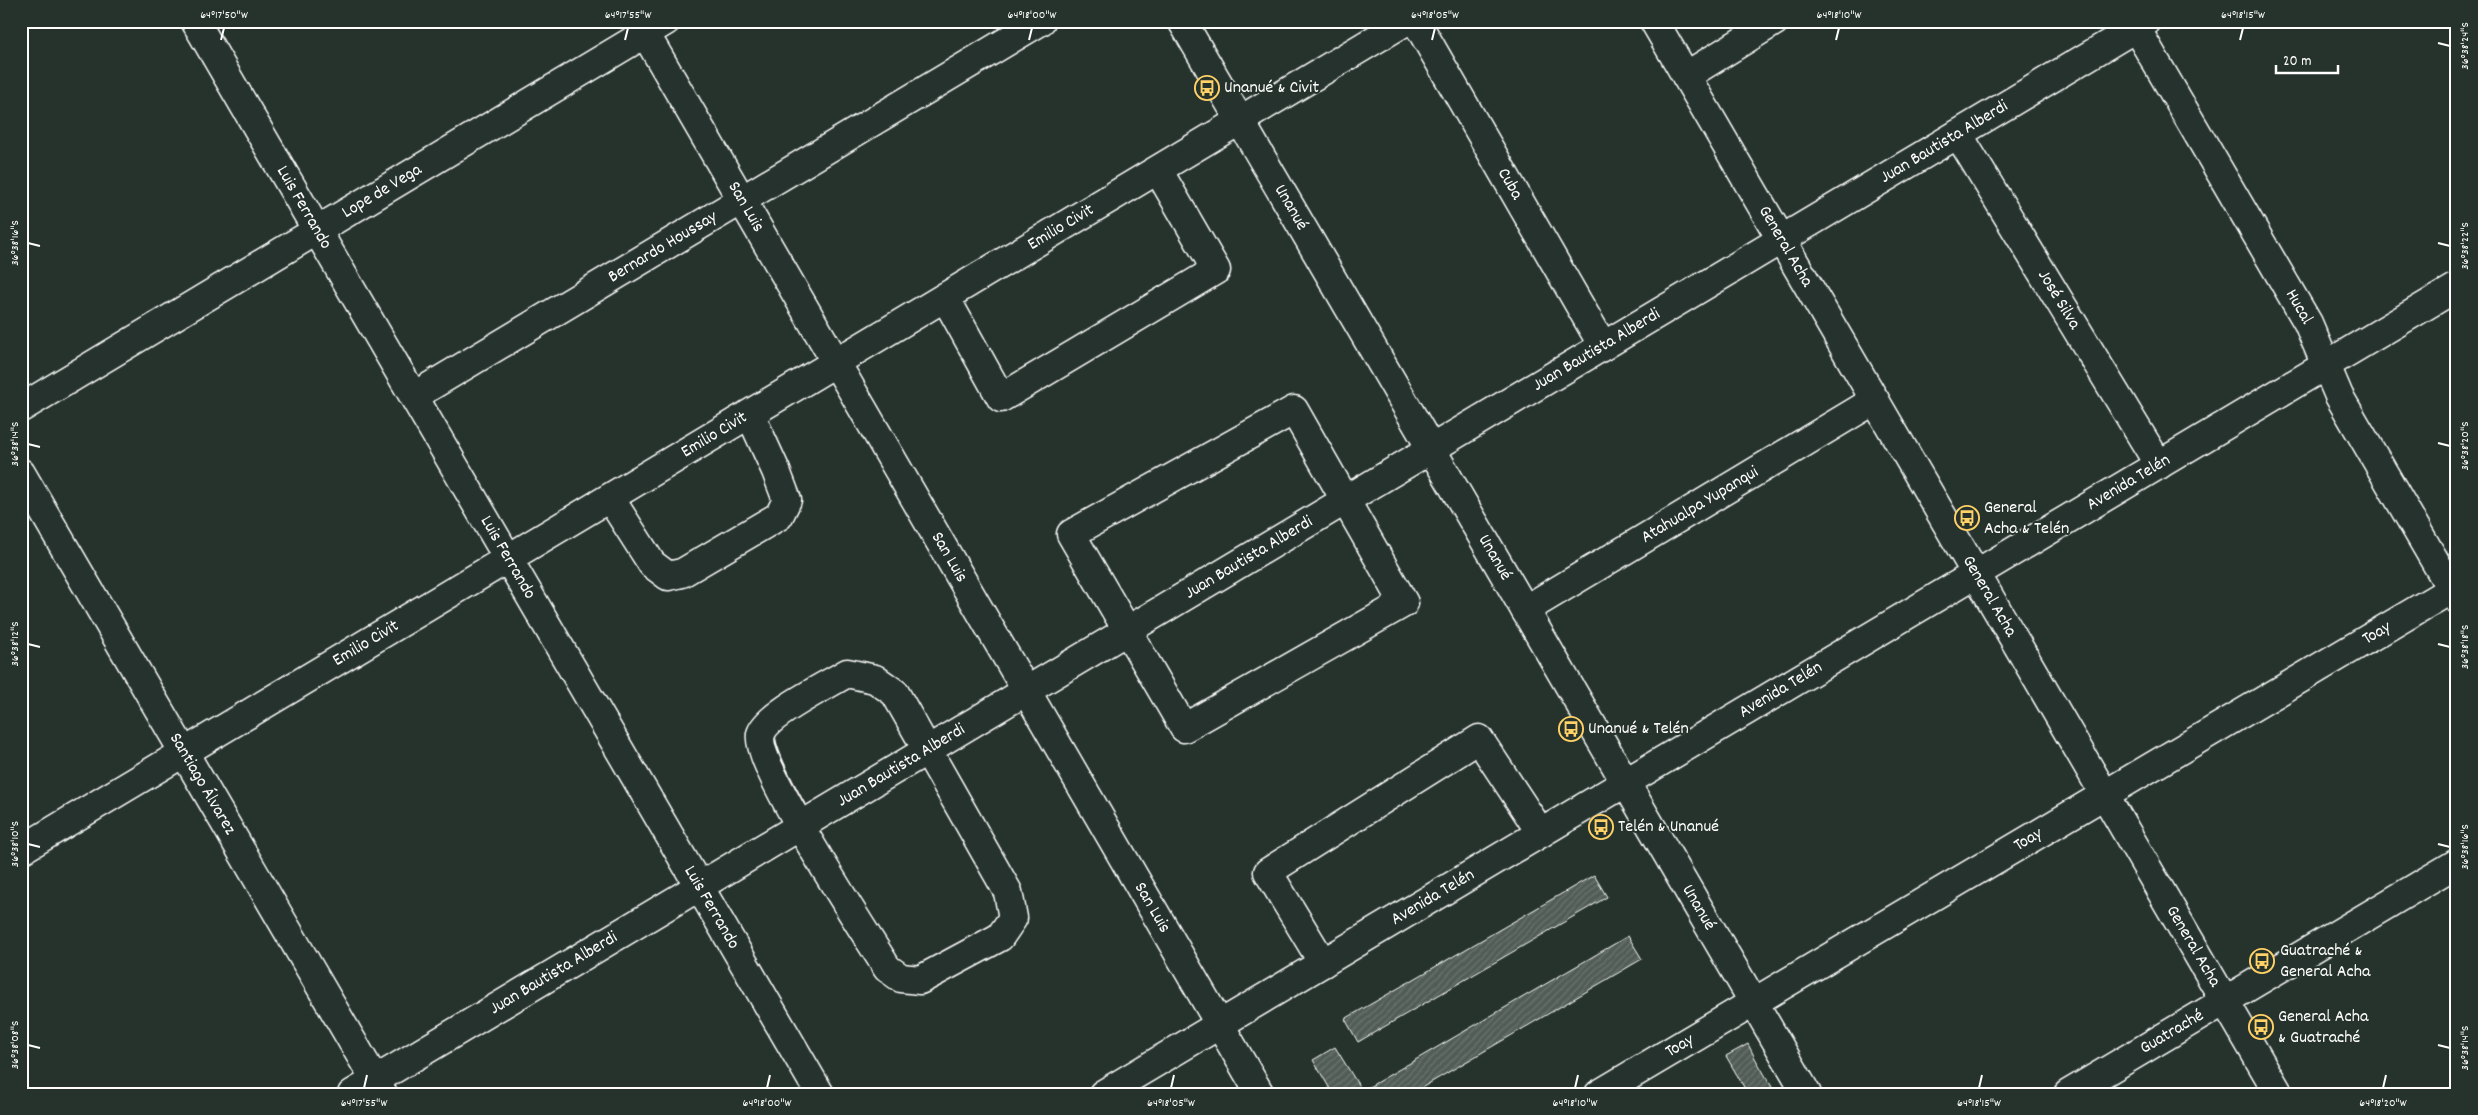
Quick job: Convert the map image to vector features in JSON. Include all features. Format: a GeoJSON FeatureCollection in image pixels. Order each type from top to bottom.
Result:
{"type":"FeatureCollection","features":[{"type":"Feature","properties":{"kind":"street","name":"Luis Ferrando"},"geometry":{"type":"LineString","coordinates":[[195,21],[820,1094]]}},
{"type":"Feature","properties":{"kind":"street","name":"Bernardo Houssay"},"geometry":{"type":"LineString","coordinates":[[414,396],[1041,21]]}},
{"type":"Feature","properties":{"kind":"street","name":"Unanué"},"geometry":{"type":"LineString","coordinates":[[1182,21],[1807,1094]]}},
{"type":"Feature","properties":{"kind":"street","name":"Emilio Civit"},"geometry":{"type":"LineString","coordinates":[[21,850],[1406,21]]}},
{"type":"Feature","properties":{"kind":"street","name":"Cuba"},"geometry":{"type":"LineString","coordinates":[[1416,21],[1603,346]]}},
{"type":"Feature","properties":{"kind":"street","name":"General Acha"},"geometry":{"type":"LineString","coordinates":[[1654,21],[2279,1094]]}},
{"type":"Feature","properties":{"kind":"street"},"geometry":{"type":"LineString","coordinates":[[1686,76],[1775,21]]}},
{"type":"Feature","properties":{"kind":"street","name":"Juan Bautista Alberdi"},"geometry":{"type":"LineString","coordinates":[[352,1094],[379,1087],[699,886],[1782,240],[2138,23]]}},
{"type":"Feature","properties":{"kind":"street","name":"Hucal"},"geometry":{"type":"LineString","coordinates":[[2138,23],[2308,323],[2339,396],[2455,592]]}},
{"type":"Feature","properties":{"kind":"street","name":"Lope de Vega"},"geometry":{"type":"LineString","coordinates":[[21,408],[317,231],[649,25]]}},
{"type":"Feature","properties":{"kind":"street","name":"San Luis"},"geometry":{"type":"LineString","coordinates":[[649,25],[742,200],[1260,1094]]}},
{"type":"Feature","properties":{"kind":"street","name":"José Silva"},"geometry":{"type":"LineString","coordinates":[[1958,134],[2159,464]]}},
{"type":"Feature","properties":{"kind":"street"},"geometry":{"type":"LineString","coordinates":[[945,298],[1001,398],[1216,270],[1158,170]]}},
{"type":"Feature","properties":{"kind":"street","name":"Avenida Telén"},"geometry":{"type":"LineString","coordinates":[[1103,1094],[2457,287]]}},
{"type":"Feature","properties":{"kind":"street","name":"Atahualpa Yupanqui"},"geometry":{"type":"LineString","coordinates":[[1525,610],[1875,400]]}},
{"type":"Feature","properties":{"kind":"street"},"geometry":{"type":"LineString","coordinates":[[1294,410],[1404,603],[1184,728],[1127,630],[1071,534],[1294,410]]}},
{"type":"Feature","properties":{"kind":"street"},"geometry":{"type":"LineString","coordinates":[[610,498],[652,564],[668,576],[682,573],[779,516],[787,500],[750,414]]}},
{"type":"Feature","properties":{"kind":"street","name":"Santiago Álvarez"},"geometry":{"type":"LineString","coordinates":[[21,473],[379,1087]]}},
{"type":"Feature","properties":{"kind":"street","name":"Toay"},"geometry":{"type":"LineString","coordinates":[[1599,1094],[2105,795],[2455,592]]}},
{"type":"Feature","properties":{"kind":"street"},"geometry":{"type":"LineString","coordinates":[[847,673],[875,679],[895,693],[1008,892],[1013,918],[1000,937],[920,980],[901,978],[887,968],[799,826],[762,750],[761,734],[771,718],[847,673]]}},
{"type":"Feature","properties":{"kind":"street"},"geometry":{"type":"LineString","coordinates":[[1323,963],[1268,872],[1480,739],[1540,833]]}},
{"type":"Feature","properties":{"kind":"street","name":"Guatraché"},"geometry":{"type":"LineString","coordinates":[[2068,1094],[2457,863]]}},
{"type":"Feature","properties":{"kind":"building"},"geometry":{"type":"Polygon","coordinates":[[[1594,875],[1607,897],[1358,1042],[1345,1019],[1594,875]]]}},
{"type":"Feature","properties":{"kind":"building"},"geometry":{"type":"Polygon","coordinates":[[[1628,936],[1642,959],[1411,1094],[1333,1094],[1313,1060],[1335,1047],[1362,1091],[1628,936]]]}},
{"type":"Feature","properties":{"kind":"building"},"geometry":{"type":"Polygon","coordinates":[[[1748,1044],[1776,1094],[1748,1094],[1726,1056],[1748,1044]]]}},
{"type":"Feature","properties":{"kind":"place","name":"Unanué & Civit"},"geometry":{"type":"Point","coordinates":[1207,88]}},
{"type":"Feature","properties":{"kind":"place","name":"General Acha & Telén"},"geometry":{"type":"Point","coordinates":[1967,518]}},
{"type":"Feature","properties":{"kind":"place","name":"Unanué & Telén"},"geometry":{"type":"Point","coordinates":[1571,729]}},
{"type":"Feature","properties":{"kind":"place","name":"Telén & Unanué"},"geometry":{"type":"Point","coordinates":[1601,827]}},
{"type":"Feature","properties":{"kind":"place","name":"Guatraché & General Acha"},"geometry":{"type":"Point","coordinates":[2262,961]}},
{"type":"Feature","properties":{"kind":"place","name":"General Acha & Guatraché"},"geometry":{"type":"Point","coordinates":[2261,1027]}}]}
